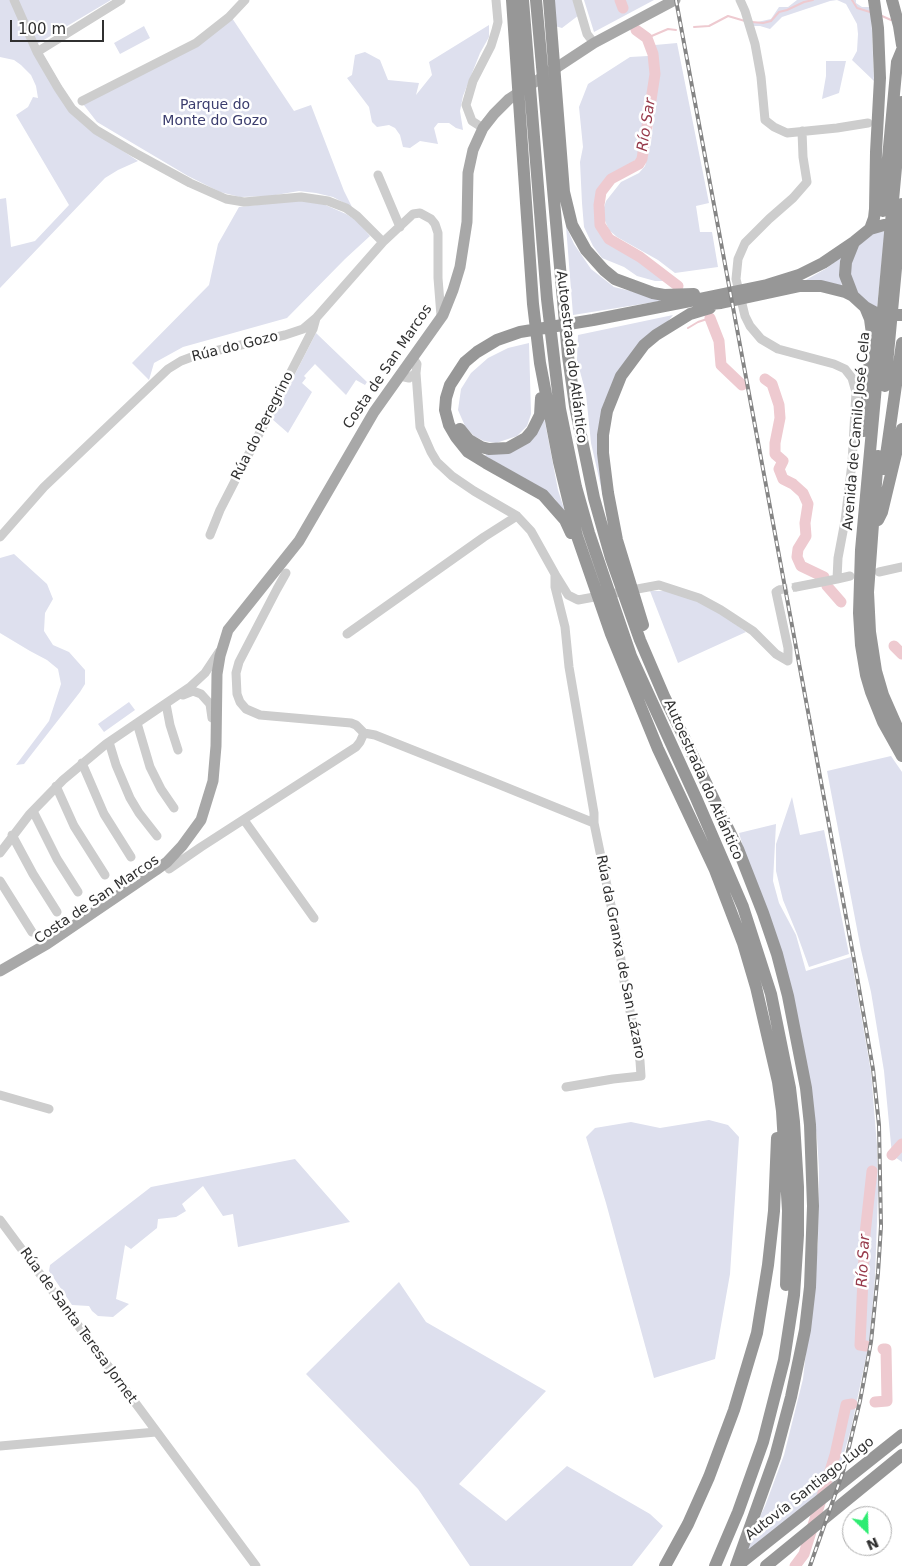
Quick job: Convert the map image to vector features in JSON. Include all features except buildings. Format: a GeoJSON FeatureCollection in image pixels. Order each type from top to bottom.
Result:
{"type":"FeatureCollection","features":[{"type":"Feature","properties":{"kind":"highway"},"geometry":{"type":"LineString","coordinates":[[512,0],[540,363],[550,421],[568,500],[577,536],[617,652],[658,749],[728,903],[743,944],[756,986],[778,1082],[784,1136],[788,1211],[786,1287],[780,1345],[754,1465]]}},
{"type":"Feature","properties":{"kind":"highway","name":"Autoestrada do Atlántico"},"geometry":{"type":"LineString","coordinates":[[523,0],[548,308],[560,409],[576,486],[592,543],[631,656],[726,865],[746,916],[771,994],[790,1088],[798,1187],[798,1235],[794,1295],[784,1360],[763,1442],[738,1512],[715,1566]]}},
{"type":"Feature","properties":{"kind":"highway","name":"Autoestrada do Atlántico"},"geometry":{"type":"LineString","coordinates":[[536,0],[568,356],[575,406],[594,498],[611,558],[640,640],[664,696],[738,849],[763,913],[777,954],[794,1023],[806,1088],[810,1125],[813,1206],[812,1245],[805,1330],[791,1397],[775,1457],[736,1566]]}},
{"type":"Feature","properties":{"kind":"highway"},"geometry":{"type":"LineString","coordinates":[[549,0],[564,192],[572,225],[579,239],[604,270],[616,279],[634,287],[664,295],[700,293],[718,299]]}},
{"type":"Feature","properties":{"kind":"highway"},"geometry":{"type":"LineString","coordinates":[[874,0],[880,67],[874,218],[877,227]]}},
{"type":"Feature","properties":{"kind":"highway"},"geometry":{"type":"LineString","coordinates":[[892,0],[902,45]]}},
{"type":"Feature","properties":{"kind":"highway"},"geometry":{"type":"LineString","coordinates":[[877,227],[883,211],[897,62],[902,50]]}},
{"type":"Feature","properties":{"kind":"highway","name":"Avenida de Camilo José Cela"},"geometry":{"type":"LineString","coordinates":[[902,102],[859,582],[859,613],[866,675],[871,692],[890,735],[902,756]]}},
{"type":"Feature","properties":{"kind":"highway","name":"Avenida de Camilo José Cela"},"geometry":{"type":"LineString","coordinates":[[902,204],[870,554],[868,609],[872,649],[883,695],[902,738]]}},
{"type":"Feature","properties":{"kind":"highway"},"geometry":{"type":"LineString","coordinates":[[746,293],[799,275],[823,263],[877,227],[902,226]]}},
{"type":"Feature","properties":{"kind":"highway"},"geometry":{"type":"LineString","coordinates":[[853,296],[845,275],[846,262],[854,242]]}},
{"type":"Feature","properties":{"kind":"highway"},"geometry":{"type":"LineString","coordinates":[[601,608],[596,604],[568,527],[554,506],[534,489],[468,452],[448,425],[446,398],[450,385],[461,367],[477,352],[497,340],[700,305],[746,293],[800,286],[837,289],[853,296],[871,310],[886,316],[900,315]]}},
{"type":"Feature","properties":{"kind":"highway"},"geometry":{"type":"LineString","coordinates":[[813,286],[818,292],[830,294],[848,303],[865,324],[867,342],[861,393],[862,475],[867,488]]}},
{"type":"Feature","properties":{"kind":"highway"},"geometry":{"type":"LineString","coordinates":[[664,696],[665,680],[642,622],[617,540],[608,493],[603,453],[603,435],[607,411],[621,376],[644,345],[656,334],[718,299]]}},
{"type":"Feature","properties":{"kind":"highway"},"geometry":{"type":"LineString","coordinates":[[861,393],[872,334],[871,310]]}},
{"type":"Feature","properties":{"kind":"highway"},"geometry":{"type":"LineString","coordinates":[[521,335],[480,356],[462,375],[456,387],[453,398],[453,410],[457,424],[469,440],[489,449],[500,449],[519,443],[532,431],[537,423],[541,407],[538,370],[540,363]]}},
{"type":"Feature","properties":{"kind":"highway"},"geometry":{"type":"LineString","coordinates":[[870,554],[876,548],[878,520],[902,343]]}},
{"type":"Feature","properties":{"kind":"highway"},"geometry":{"type":"LineString","coordinates":[[878,520],[882,512],[902,429]]}},
{"type":"Feature","properties":{"kind":"highway"},"geometry":{"type":"LineString","coordinates":[[665,1566],[688,1524],[709,1477],[734,1410],[757,1333],[768,1266],[774,1211],[777,1130],[771,1054]]}},
{"type":"Feature","properties":{"kind":"highway","name":"Autovía Santiago-Lugo"},"geometry":{"type":"LineString","coordinates":[[736,1566],[902,1435]]}},
{"type":"Feature","properties":{"kind":"highway"},"geometry":{"type":"LineString","coordinates":[[766,1566],[902,1455]]}},
{"type":"Feature","properties":{"kind":"main road","name":"Costa de San Marcos"},"geometry":{"type":"LineString","coordinates":[[3,968],[168,866],[192,834],[200,820],[212,786],[216,746],[216,682],[218,665],[230,626],[249,603],[279,575],[286,558],[313,518],[366,425],[408,376],[412,358],[441,318],[446,295],[457,278],[467,222],[469,167],[473,150],[484,128],[494,114],[509,99],[594,43],[675,0]]}},
{"type":"Feature","properties":{"kind":"main road","name":"Costa de San Marcos"},"geometry":{"type":"LineString","coordinates":[[0,979],[89,926],[199,841],[214,805],[221,779],[223,741],[222,693],[226,660],[234,635],[249,603]]}},
{"type":"Feature","properties":{"kind":"main road"},"geometry":{"type":"LineString","coordinates":[[199,841],[200,820]]}},
{"type":"Feature","properties":{"kind":"main road"},"geometry":{"type":"LineString","coordinates":[[0,975],[16,966],[33,961]]}},
{"type":"Feature","properties":{"kind":"street"},"geometry":{"type":"LineString","coordinates":[[14,0],[37,52],[63,95],[78,115],[96,130],[190,183],[226,199],[244,202],[301,197],[328,201],[346,208],[357,216],[383,242]]}},
{"type":"Feature","properties":{"kind":"street"},"geometry":{"type":"LineString","coordinates":[[37,52],[121,0]]}},
{"type":"Feature","properties":{"kind":"street"},"geometry":{"type":"LineString","coordinates":[[82,101],[196,43],[229,17],[245,0]]}},
{"type":"Feature","properties":{"kind":"street"},"geometry":{"type":"LineString","coordinates":[[484,128],[472,121],[466,105],[473,81],[491,46],[496,30],[496,0]]}},
{"type":"Feature","properties":{"kind":"street"},"geometry":{"type":"LineString","coordinates":[[578,0],[588,34],[594,43]]}},
{"type":"Feature","properties":{"kind":"street"},"geometry":{"type":"LineString","coordinates":[[740,0],[748,21],[761,77],[765,120],[787,133],[868,123]]}},
{"type":"Feature","properties":{"kind":"street"},"geometry":{"type":"LineString","coordinates":[[802,131],[802,157],[807,182],[746,243],[738,259],[736,279],[745,316],[750,326],[761,339],[778,349],[834,364],[845,369],[861,393],[845,521],[834,580]]}},
{"type":"Feature","properties":{"kind":"street"},"geometry":{"type":"LineString","coordinates":[[378,175],[400,227]]}},
{"type":"Feature","properties":{"kind":"street","name":"Rúa do Gozo"},"geometry":{"type":"LineString","coordinates":[[0,537],[44,487],[168,369],[181,361],[202,354],[295,332],[308,326],[383,242],[413,214],[420,213],[436,224],[439,244],[438,278],[446,295]]}},
{"type":"Feature","properties":{"kind":"street","name":"Rúa do Peregrino"},"geometry":{"type":"LineString","coordinates":[[210,535],[220,510],[313,329],[316,318]]}},
{"type":"Feature","properties":{"kind":"street","name":"Rúa da Granxa de San Lázaro"},"geometry":{"type":"LineString","coordinates":[[412,358],[417,364],[408,376],[416,385],[420,427],[437,462],[452,476],[516,516],[532,531],[555,574],[555,587],[565,627],[569,667],[594,813],[594,824],[619,944],[641,1076],[566,1087]]}},
{"type":"Feature","properties":{"kind":"street"},"geometry":{"type":"LineString","coordinates":[[347,634],[516,516]]}},
{"type":"Feature","properties":{"kind":"street"},"geometry":{"type":"LineString","coordinates":[[878,572],[902,567]]}},
{"type":"Feature","properties":{"kind":"street"},"geometry":{"type":"LineString","coordinates":[[555,574],[568,595],[578,600],[651,586],[668,587],[699,598],[753,631],[776,654],[788,661],[788,648],[776,592],[780,590]]}},
{"type":"Feature","properties":{"kind":"street"},"geometry":{"type":"LineString","coordinates":[[279,575],[276,589],[236,673],[235,686],[238,699],[250,712],[260,715],[356,725],[364,733],[375,735],[475,774],[594,824]]}},
{"type":"Feature","properties":{"kind":"street"},"geometry":{"type":"LineString","coordinates":[[796,587],[850,576]]}},
{"type":"Feature","properties":{"kind":"street"},"geometry":{"type":"LineString","coordinates":[[0,853],[12,835],[56,786],[109,742],[170,702],[205,673],[224,643]]}},
{"type":"Feature","properties":{"kind":"street"},"geometry":{"type":"LineString","coordinates":[[170,702],[193,692],[201,694],[212,713],[212,728],[216,746]]}},
{"type":"Feature","properties":{"kind":"street"},"geometry":{"type":"LineString","coordinates":[[170,702],[170,725],[178,750]]}},
{"type":"Feature","properties":{"kind":"street"},"geometry":{"type":"LineString","coordinates":[[137,723],[150,767],[161,789],[174,808]]}},
{"type":"Feature","properties":{"kind":"street"},"geometry":{"type":"LineString","coordinates":[[199,841],[244,820],[356,746],[364,733]]}},
{"type":"Feature","properties":{"kind":"street"},"geometry":{"type":"LineString","coordinates":[[109,742],[116,765],[130,798],[143,819],[157,836]]}},
{"type":"Feature","properties":{"kind":"street"},"geometry":{"type":"LineString","coordinates":[[82,763],[104,814],[131,857]]}},
{"type":"Feature","properties":{"kind":"street"},"geometry":{"type":"LineString","coordinates":[[56,786],[74,826],[105,875]]}},
{"type":"Feature","properties":{"kind":"street"},"geometry":{"type":"LineString","coordinates":[[33,811],[57,859],[78,892]]}},
{"type":"Feature","properties":{"kind":"street"},"geometry":{"type":"LineString","coordinates":[[244,820],[314,918]]}},
{"type":"Feature","properties":{"kind":"street"},"geometry":{"type":"LineString","coordinates":[[12,835],[33,874],[57,912]]}},
{"type":"Feature","properties":{"kind":"street"},"geometry":{"type":"LineString","coordinates":[[0,881],[32,932]]}},
{"type":"Feature","properties":{"kind":"street"},"geometry":{"type":"LineString","coordinates":[[0,1095],[49,1109]]}},
{"type":"Feature","properties":{"kind":"street","name":"Rúa de Santa Teresa Jornet"},"geometry":{"type":"LineString","coordinates":[[0,1220],[256,1566]]}},
{"type":"Feature","properties":{"kind":"street"},"geometry":{"type":"LineString","coordinates":[[0,1446],[156,1432]]}},
{"type":"Feature","properties":{"kind":"green space","name":"Parque do Monte do Gozo"},"geometry":{"type":"Polygon","coordinates":[[[0,0],[111,0],[37,44],[84,125],[138,161],[105,178],[0,288],[0,199],[6,198],[11,247],[35,241],[69,205],[16,115],[28,107],[33,97],[38,98],[36,86],[31,75],[14,60],[0,57],[0,0]]]}},
{"type":"Feature","properties":{"kind":"green space"},"geometry":{"type":"Polygon","coordinates":[[[553,0],[576,0],[579,15],[562,28],[555,26],[553,0]]]}},
{"type":"Feature","properties":{"kind":"green space"},"geometry":{"type":"Polygon","coordinates":[[[584,0],[654,0],[594,32],[584,0]]]}},
{"type":"Feature","properties":{"kind":"green space"},"geometry":{"type":"Polygon","coordinates":[[[797,0],[837,0],[782,17],[770,29],[753,26],[753,23],[771,19],[779,7],[788,7],[797,0]]]}},
{"type":"Feature","properties":{"kind":"green space"},"geometry":{"type":"Polygon","coordinates":[[[837,0],[856,0],[856,3],[862,7],[871,7],[874,81],[852,60],[857,51],[857,24],[846,4],[837,0]]]}},
{"type":"Feature","properties":{"kind":"green space","name":"Parque do Monte do Gozo"},"geometry":{"type":"Polygon","coordinates":[[[232,18],[294,111],[311,105],[352,207],[333,197],[299,191],[270,196],[240,197],[220,192],[188,176],[97,122],[83,104],[232,18]]]}},
{"type":"Feature","properties":{"kind":"green space"},"geometry":{"type":"Polygon","coordinates":[[[489,25],[489,37],[480,53],[463,96],[460,111],[463,130],[449,123],[438,123],[434,128],[438,144],[420,141],[410,148],[403,147],[400,135],[395,128],[389,125],[377,127],[372,122],[369,107],[347,78],[352,75],[355,55],[365,52],[380,60],[388,80],[419,83],[416,95],[432,75],[429,62],[489,25]]]}},
{"type":"Feature","properties":{"kind":"green space"},"geometry":{"type":"Polygon","coordinates":[[[144,26],[150,38],[120,54],[114,43],[144,26]]]}},
{"type":"Feature","properties":{"kind":"green space"},"geometry":{"type":"Polygon","coordinates":[[[677,43],[709,203],[696,206],[700,232],[712,232],[718,267],[675,273],[658,260],[617,237],[609,230],[602,214],[606,201],[621,182],[639,173],[645,166],[651,143],[654,113],[657,61],[655,45],[677,43]]]}},
{"type":"Feature","properties":{"kind":"green space"},"geometry":{"type":"Polygon","coordinates":[[[648,56],[652,70],[637,159],[603,182],[596,193],[597,224],[605,241],[640,260],[666,281],[655,281],[637,276],[624,267],[602,258],[593,246],[584,227],[582,203],[580,162],[583,147],[579,107],[588,84],[630,57],[648,56]]]}},
{"type":"Feature","properties":{"kind":"green space"},"geometry":{"type":"Polygon","coordinates":[[[826,61],[846,61],[839,93],[822,99],[826,76],[826,61]]]}},
{"type":"Feature","properties":{"kind":"green space"},"geometry":{"type":"Polygon","coordinates":[[[301,200],[321,203],[346,214],[357,221],[370,236],[287,318],[183,347],[154,363],[149,380],[132,363],[209,285],[218,244],[239,207],[301,200]]]}},
{"type":"Feature","properties":{"kind":"green space"},"geometry":{"type":"Polygon","coordinates":[[[566,226],[574,244],[591,269],[614,287],[667,300],[573,315],[566,226]]]}},
{"type":"Feature","properties":{"kind":"green space"},"geometry":{"type":"Polygon","coordinates":[[[885,231],[877,308],[867,303],[857,294],[851,283],[851,261],[858,245],[873,233],[885,231]]]}},
{"type":"Feature","properties":{"kind":"green space"},"geometry":{"type":"Polygon","coordinates":[[[842,256],[840,271],[842,286],[804,281],[827,268],[842,256]]]}},
{"type":"Feature","properties":{"kind":"green space"},"geometry":{"type":"Polygon","coordinates":[[[673,315],[604,402],[604,500],[591,443],[586,394],[577,360],[578,335],[673,315]]]}},
{"type":"Feature","properties":{"kind":"green space"},"geometry":{"type":"Polygon","coordinates":[[[316,333],[367,382],[365,385],[356,380],[346,395],[315,364],[304,376],[306,378],[302,383],[312,392],[288,433],[272,419],[316,333]]]}},
{"type":"Feature","properties":{"kind":"green space"},"geometry":{"type":"Polygon","coordinates":[[[529,343],[531,414],[527,426],[517,436],[496,443],[484,441],[474,436],[465,426],[458,410],[461,389],[471,373],[488,358],[508,348],[529,343]]]}},
{"type":"Feature","properties":{"kind":"green space"},"geometry":{"type":"Polygon","coordinates":[[[544,417],[558,490],[566,515],[555,499],[540,487],[485,456],[487,453],[498,454],[544,417]]]}},
{"type":"Feature","properties":{"kind":"green space"},"geometry":{"type":"Polygon","coordinates":[[[14,554],[47,584],[53,599],[45,613],[44,631],[53,645],[69,652],[85,670],[85,684],[80,692],[24,764],[16,765],[49,721],[61,684],[58,669],[47,660],[0,633],[0,558],[14,554]]]}},
{"type":"Feature","properties":{"kind":"green space"},"geometry":{"type":"Polygon","coordinates":[[[650,591],[668,591],[696,601],[719,612],[746,632],[678,663],[650,591]]]}},
{"type":"Feature","properties":{"kind":"green space"},"geometry":{"type":"Polygon","coordinates":[[[129,702],[135,710],[104,732],[98,724],[129,702]]]}},
{"type":"Feature","properties":{"kind":"green space"},"geometry":{"type":"Polygon","coordinates":[[[891,756],[902,772],[902,1162],[892,1155],[884,1071],[871,992],[861,950],[827,771],[891,756]]]}},
{"type":"Feature","properties":{"kind":"green space"},"geometry":{"type":"Polygon","coordinates":[[[792,797],[800,835],[824,830],[849,954],[809,967],[783,900],[776,871],[776,844],[792,797]]]}},
{"type":"Feature","properties":{"kind":"green space"},"geometry":{"type":"Polygon","coordinates":[[[776,824],[773,881],[779,903],[796,935],[806,971],[851,957],[871,1072],[877,1146],[878,1192],[875,1278],[869,1343],[851,1429],[836,1481],[742,1555],[765,1506],[784,1455],[803,1379],[818,1243],[819,1169],[817,1138],[807,1064],[739,833],[776,824]]]}},
{"type":"Feature","properties":{"kind":"green space"},"geometry":{"type":"Polygon","coordinates":[[[709,1120],[728,1125],[739,1137],[730,1274],[715,1359],[654,1378],[586,1137],[595,1128],[631,1122],[660,1128],[709,1120]]]}},
{"type":"Feature","properties":{"kind":"green space"},"geometry":{"type":"Polygon","coordinates":[[[295,1159],[350,1222],[238,1247],[233,1214],[223,1216],[203,1186],[182,1204],[186,1211],[176,1217],[158,1219],[157,1228],[131,1249],[125,1245],[116,1299],[129,1304],[113,1317],[98,1316],[89,1306],[72,1305],[49,1271],[50,1265],[151,1187],[295,1159]]]}},
{"type":"Feature","properties":{"kind":"green space"},"geometry":{"type":"Polygon","coordinates":[[[399,1282],[426,1322],[546,1391],[459,1484],[506,1521],[567,1466],[650,1514],[663,1526],[632,1566],[470,1566],[418,1489],[306,1374],[399,1282]]]}},
{"type":"Feature","properties":{"kind":"waterway","name":"Río Sar"},"geometry":{"type":"LineString","coordinates":[[620,0],[623,8]]}},
{"type":"Feature","properties":{"kind":"waterway"},"geometry":{"type":"LineString","coordinates":[[752,22],[763,23],[771,21],[779,12],[813,0]]}},
{"type":"Feature","properties":{"kind":"waterway"},"geometry":{"type":"LineString","coordinates":[[852,0],[857,8],[870,12]]}},
{"type":"Feature","properties":{"kind":"waterway"},"geometry":{"type":"LineString","coordinates":[[694,27],[709,26],[728,16],[745,21]]}},
{"type":"Feature","properties":{"kind":"waterway"},"geometry":{"type":"LineString","coordinates":[[882,16],[891,20]]}},
{"type":"Feature","properties":{"kind":"waterway"},"geometry":{"type":"LineString","coordinates":[[647,38],[668,29],[676,30]]}},
{"type":"Feature","properties":{"kind":"waterway","name":"Río Sar"},"geometry":{"type":"LineString","coordinates":[[636,30],[647,38],[653,54],[655,74],[642,159],[639,164],[611,179],[601,192],[599,205],[600,225],[609,239],[640,257],[678,286]]}},
{"type":"Feature","properties":{"kind":"waterway"},"geometry":{"type":"LineString","coordinates":[[688,328],[710,318]]}},
{"type":"Feature","properties":{"kind":"waterway","name":"Río Sar"},"geometry":{"type":"LineString","coordinates":[[710,318],[719,341],[721,365],[742,385]]}},
{"type":"Feature","properties":{"kind":"waterway","name":"Río Sar"},"geometry":{"type":"LineString","coordinates":[[765,379],[772,384],[779,405],[780,418],[775,443],[775,454],[783,461],[779,469],[783,479],[793,484],[803,493],[808,504],[805,523],[806,536],[798,549],[797,557],[801,566],[824,577],[827,586],[841,602]]}},
{"type":"Feature","properties":{"kind":"waterway","name":"Río Sar"},"geometry":{"type":"LineString","coordinates":[[894,646],[902,654]]}},
{"type":"Feature","properties":{"kind":"waterway","name":"Río Sar"},"geometry":{"type":"LineString","coordinates":[[892,1155],[902,1144]]}},
{"type":"Feature","properties":{"kind":"waterway","name":"Río Sar"},"geometry":{"type":"LineString","coordinates":[[866,1346],[860,1345],[865,1234],[872,1171]]}},
{"type":"Feature","properties":{"kind":"waterway","name":"Río Sar"},"geometry":{"type":"LineString","coordinates":[[875,1402],[887,1401],[886,1349],[883,1349]]}},
{"type":"Feature","properties":{"kind":"waterway","name":"Río Sar"},"geometry":{"type":"LineString","coordinates":[[795,1566],[804,1554],[835,1455],[846,1405],[852,1404]]}},
{"type":"Feature","properties":{"kind":"tunnel"},"geometry":{"type":"LineString","coordinates":[[779,590],[796,587]]}},
{"type":"Feature","properties":{"kind":"railway"},"geometry":{"type":"LineString","coordinates":[[676,0],[855,965],[873,1069],[879,1125],[881,1226],[871,1342],[860,1401],[843,1472],[810,1566]]}}]}
